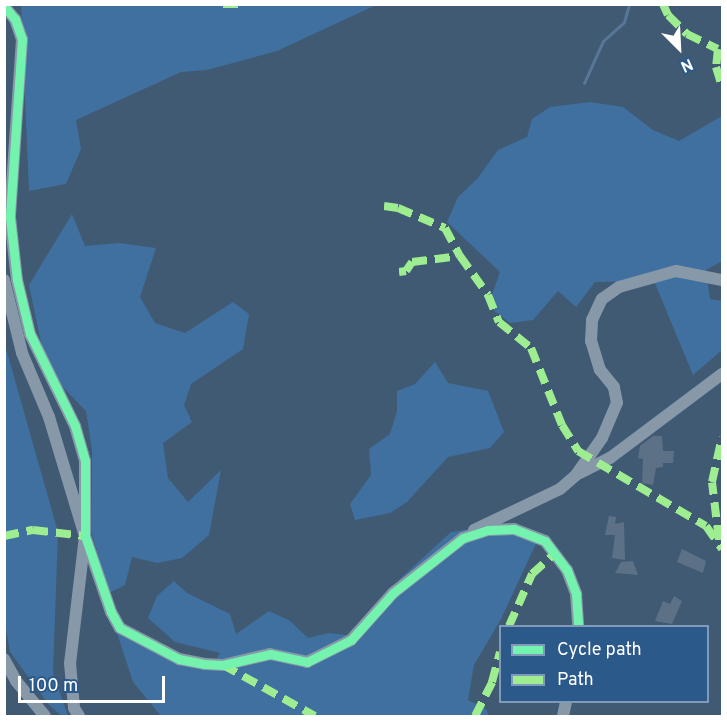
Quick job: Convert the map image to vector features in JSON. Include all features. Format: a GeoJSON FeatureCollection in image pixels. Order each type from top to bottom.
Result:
{"type":"FeatureCollection","features":[{"type":"Feature","properties":{"kind":"street"},"geometry":{"type":"LineString","coordinates":[[4,6],[15,19],[22,39],[10,243],[30,334],[75,426],[86,461],[85,536],[70,663],[79,717]]}},
{"type":"Feature","properties":{"kind":"street"},"geometry":{"type":"LineString","coordinates":[[576,475],[602,438],[617,402],[614,387],[600,370],[591,341],[592,321],[602,299],[619,287],[676,271],[723,280]]}},
{"type":"Feature","properties":{"kind":"street"},"geometry":{"type":"LineString","coordinates":[[4,280],[22,353],[49,417],[85,536],[111,612],[120,628],[179,659],[223,665],[257,655],[279,655],[306,663],[318,659],[351,640],[393,593],[488,520],[549,496],[576,475],[610,458],[723,374]]}},
{"type":"Feature","properties":{"kind":"street"},"geometry":{"type":"LineString","coordinates":[[463,538],[488,530],[514,529],[545,541],[567,570],[576,594],[578,625]]}},
{"type":"Feature","properties":{"kind":"street"},"geometry":{"type":"LineString","coordinates":[[4,659],[16,681],[45,717]]}},
{"type":"Feature","properties":{"kind":"shaded area"},"geometry":{"type":"Polygon","coordinates":[[[21,5],[376,5],[277,51],[207,70],[181,72],[76,120],[81,149],[66,184],[29,191],[21,5]]]}},
{"type":"Feature","properties":{"kind":"shaded area"},"geometry":{"type":"Polygon","coordinates":[[[590,102],[623,107],[653,130],[679,141],[722,116],[722,261],[706,270],[710,299],[722,301],[722,350],[693,375],[654,281],[595,282],[576,307],[558,291],[533,320],[510,323],[488,306],[500,272],[447,222],[458,197],[477,179],[498,150],[527,137],[532,119],[550,107],[590,102]]]}},
{"type":"Feature","properties":{"kind":"shaded area"},"geometry":{"type":"Polygon","coordinates":[[[72,214],[85,246],[119,243],[156,248],[140,297],[155,323],[185,333],[233,302],[249,314],[243,349],[191,384],[184,405],[192,422],[163,443],[168,478],[188,502],[221,470],[209,535],[182,558],[157,563],[132,557],[125,585],[109,593],[91,531],[92,450],[86,411],[47,371],[29,285],[72,214]]]}},
{"type":"Feature","properties":{"kind":"shaded area"},"geometry":{"type":"Polygon","coordinates":[[[5,345],[58,532],[53,673],[68,716],[62,716],[49,705],[10,652],[5,624],[5,345]]]}},
{"type":"Feature","properties":{"kind":"shaded area"},"geometry":{"type":"Polygon","coordinates":[[[435,362],[448,383],[488,391],[504,432],[490,448],[448,457],[407,502],[390,513],[355,520],[350,504],[371,475],[369,449],[390,434],[397,411],[397,391],[415,384],[435,362]]]}},
{"type":"Feature","properties":{"kind":"shaded area"},"geometry":{"type":"Polygon","coordinates":[[[499,525],[539,537],[501,619],[474,665],[468,700],[486,709],[489,716],[161,716],[133,682],[116,630],[212,667],[220,653],[175,642],[148,618],[157,596],[174,581],[187,593],[230,614],[236,634],[269,611],[290,621],[308,638],[329,633],[354,636],[402,577],[451,532],[499,525]]]}},
{"type":"Feature","properties":{"kind":"building"},"geometry":{"type":"Polygon","coordinates":[[[653,436],[662,436],[663,451],[674,451],[673,463],[663,463],[663,467],[656,468],[653,485],[642,483],[643,459],[638,458],[640,446],[653,436]]]}},
{"type":"Feature","properties":{"kind":"building"},"geometry":{"type":"Polygon","coordinates":[[[609,516],[616,517],[615,524],[624,522],[625,560],[612,558],[615,535],[605,535],[609,516]]]}},
{"type":"Feature","properties":{"kind":"building"},"geometry":{"type":"Polygon","coordinates":[[[682,549],[706,561],[703,573],[677,562],[682,549]]]}},
{"type":"Feature","properties":{"kind":"building"},"geometry":{"type":"Polygon","coordinates":[[[633,561],[638,575],[615,573],[621,562],[633,561]]]}},
{"type":"Feature","properties":{"kind":"building"},"geometry":{"type":"Polygon","coordinates":[[[674,596],[682,601],[672,624],[655,621],[663,601],[670,604],[674,596]]]}},
{"type":"Feature","properties":{"kind":"waterway"},"geometry":{"type":"LineString","coordinates":[[584,83],[603,41],[624,22],[629,4]]}},
{"type":"Feature","properties":{"kind":"marked path"},"geometry":{"type":"LineString","coordinates":[[223,4],[240,4]]}},
{"type":"Feature","properties":{"kind":"marked path"},"geometry":{"type":"LineString","coordinates":[[663,4],[668,15],[687,34],[718,49],[716,67],[722,87]]}},
{"type":"Feature","properties":{"kind":"marked path"},"geometry":{"type":"LineString","coordinates":[[384,206],[398,208],[445,228],[460,256]]}},
{"type":"Feature","properties":{"kind":"marked path"},"geometry":{"type":"LineString","coordinates":[[399,272],[406,271],[412,262],[460,256],[488,295],[499,322],[531,348],[562,425],[578,451],[706,526],[722,549]]}},
{"type":"Feature","properties":{"kind":"marked path"},"geometry":{"type":"LineString","coordinates":[[719,540],[712,482],[722,437]]}},
{"type":"Feature","properties":{"kind":"marked path"},"geometry":{"type":"LineString","coordinates":[[4,536],[33,530],[85,536]]}},
{"type":"Feature","properties":{"kind":"marked path"},"geometry":{"type":"LineString","coordinates":[[509,625],[532,574],[555,553]]}},
{"type":"Feature","properties":{"kind":"marked path"},"geometry":{"type":"LineString","coordinates":[[475,716],[492,682],[499,656]]}},
{"type":"Feature","properties":{"kind":"marked path"},"geometry":{"type":"LineString","coordinates":[[223,665],[315,716]]}},
{"type":"Feature","properties":{"kind":"cycle path"},"geometry":{"type":"LineString","coordinates":[[4,6],[15,19],[22,39],[10,217],[17,280],[30,334],[75,426],[85,461],[85,536],[111,612],[120,628],[179,659],[205,664],[223,665],[270,654],[307,662],[351,640],[393,593],[463,538],[488,530],[514,529],[545,541],[567,570],[576,594],[578,625]]}}]}
